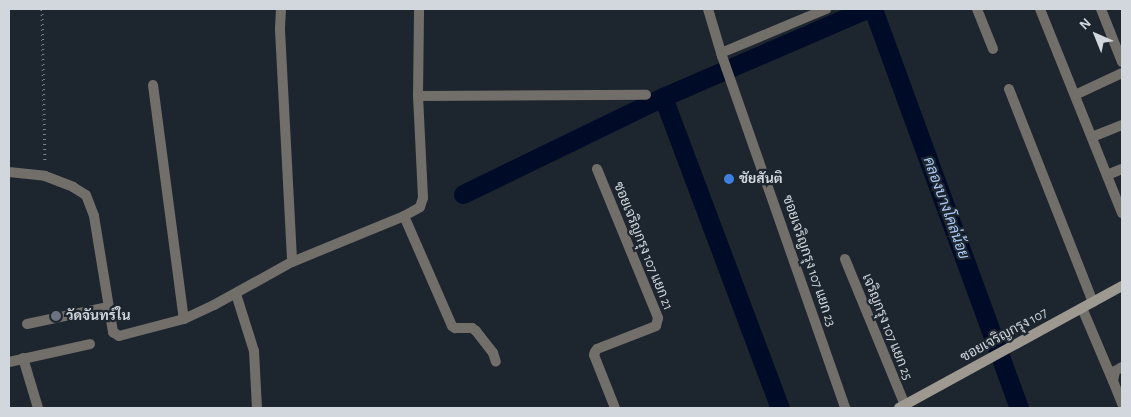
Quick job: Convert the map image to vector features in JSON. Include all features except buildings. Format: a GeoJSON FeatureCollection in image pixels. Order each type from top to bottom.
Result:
{"type":"FeatureCollection","features":[{"type":"Feature","properties":{"kind":"street"},"geometry":{"type":"LineString","coordinates":[[281,9],[280,30],[292,262]]}},
{"type":"Feature","properties":{"kind":"street"},"geometry":{"type":"LineString","coordinates":[[9,172],[45,176],[73,187],[86,195],[94,216],[113,332],[119,336],[184,319],[236,294],[292,262],[404,216],[420,207],[423,198],[418,96],[419,9]]}},
{"type":"Feature","properties":{"kind":"street","name":"ซอยเจริญกรุง 107 แยก 23"},"geometry":{"type":"LineString","coordinates":[[708,9],[845,408]]}},
{"type":"Feature","properties":{"kind":"street"},"geometry":{"type":"LineString","coordinates":[[722,54],[826,9]]}},
{"type":"Feature","properties":{"kind":"street"},"geometry":{"type":"LineString","coordinates":[[977,9],[993,49]]}},
{"type":"Feature","properties":{"kind":"street"},"geometry":{"type":"LineString","coordinates":[[1040,9],[1122,213]]}},
{"type":"Feature","properties":{"kind":"street"},"geometry":{"type":"LineString","coordinates":[[1101,9],[1122,62]]}},
{"type":"Feature","properties":{"kind":"street"},"geometry":{"type":"LineString","coordinates":[[1075,95],[1122,73]]}},
{"type":"Feature","properties":{"kind":"street"},"geometry":{"type":"LineString","coordinates":[[153,85],[184,319]]}},
{"type":"Feature","properties":{"kind":"street"},"geometry":{"type":"LineString","coordinates":[[1009,89],[1093,302]]}},
{"type":"Feature","properties":{"kind":"street"},"geometry":{"type":"LineString","coordinates":[[418,96],[646,95]]}},
{"type":"Feature","properties":{"kind":"street"},"geometry":{"type":"LineString","coordinates":[[1092,137],[1122,125]]}},
{"type":"Feature","properties":{"kind":"street","name":"ซอยเจริญกรุง 107 แยก 21"},"geometry":{"type":"LineString","coordinates":[[597,169],[658,318],[656,326],[595,352],[594,355],[615,408]]}},
{"type":"Feature","properties":{"kind":"street"},"geometry":{"type":"LineString","coordinates":[[1107,175],[1122,169]]}},
{"type":"Feature","properties":{"kind":"street"},"geometry":{"type":"LineString","coordinates":[[404,216],[452,326],[455,328],[472,328],[476,331],[493,353],[496,362]]}},
{"type":"Feature","properties":{"kind":"street","name":"เจริญกรุง 107 แยก 25"},"geometry":{"type":"LineString","coordinates":[[845,259],[903,407]]}},
{"type":"Feature","properties":{"kind":"street","name":"ซอยเจริญกรุง 107"},"geometry":{"type":"LineString","coordinates":[[903,407],[1122,286]]}},
{"type":"Feature","properties":{"kind":"street"},"geometry":{"type":"LineString","coordinates":[[236,294],[254,351],[257,408]]}},
{"type":"Feature","properties":{"kind":"street"},"geometry":{"type":"LineString","coordinates":[[27,324],[108,307]]}},
{"type":"Feature","properties":{"kind":"street"},"geometry":{"type":"LineString","coordinates":[[1082,308],[1122,403]]}},
{"type":"Feature","properties":{"kind":"street"},"geometry":{"type":"LineString","coordinates":[[9,362],[90,344]]}},
{"type":"Feature","properties":{"kind":"street"},"geometry":{"type":"LineString","coordinates":[[23,358],[38,408]]}},
{"type":"Feature","properties":{"kind":"street"},"geometry":{"type":"LineString","coordinates":[[1113,381],[1115,371],[1122,367]]}},
{"type":"Feature","properties":{"kind":"path"},"geometry":{"type":"LineString","coordinates":[[42,9],[45,176]]}},
{"type":"Feature","properties":{"kind":"waterway"},"geometry":{"type":"LineString","coordinates":[[463,194],[663,97],[866,9]]}},
{"type":"Feature","properties":{"kind":"waterway","name":"คลองบางโคล่น้อย"},"geometry":{"type":"LineString","coordinates":[[873,9],[1019,408]]}},
{"type":"Feature","properties":{"kind":"waterway"},"geometry":{"type":"LineString","coordinates":[[663,97],[780,408]]}},
{"type":"Feature","properties":{"kind":"place","name":"ชัยสันติ"},"geometry":{"type":"Point","coordinates":[729,179]}},
{"type":"Feature","properties":{"kind":"place","name":"วัดจันทร์ใน"},"geometry":{"type":"Point","coordinates":[56,316]}}]}
